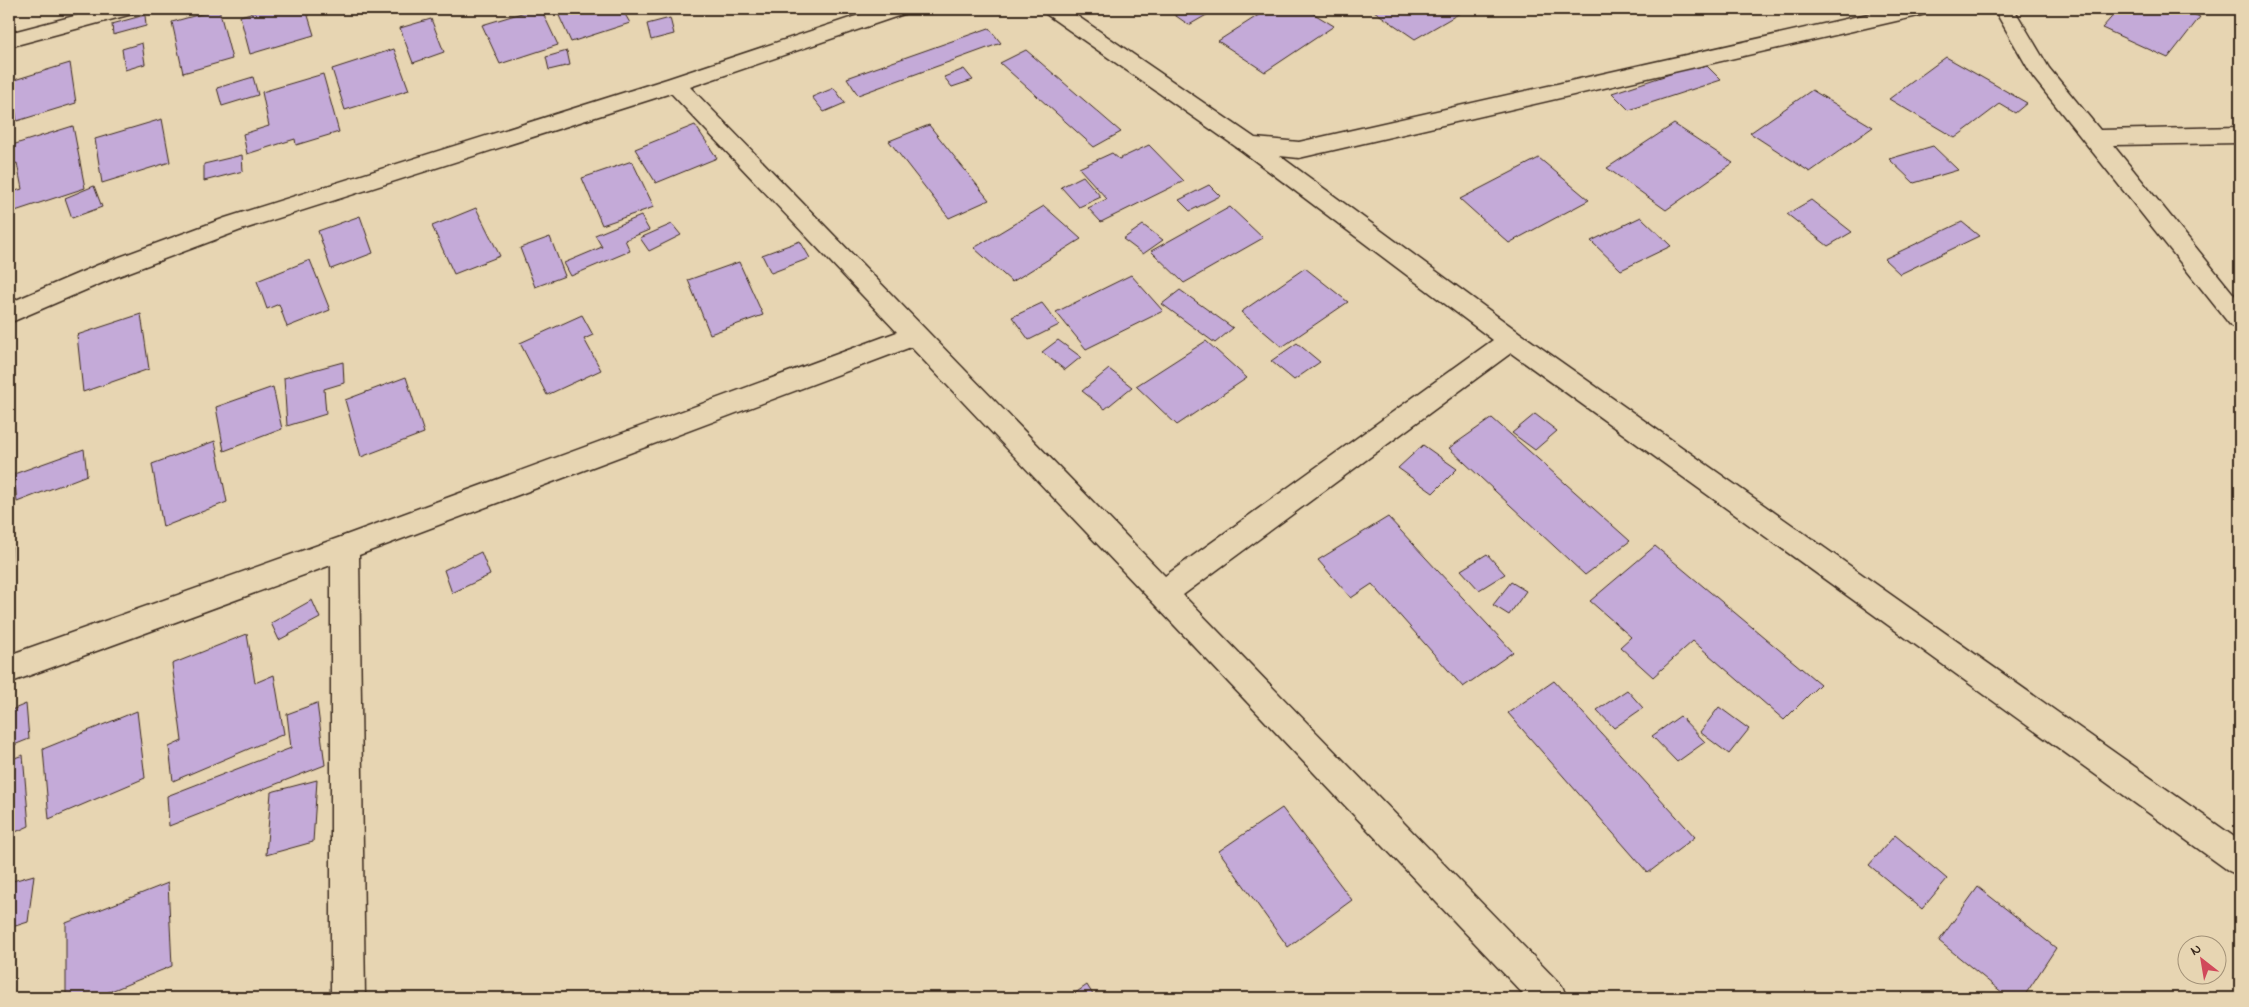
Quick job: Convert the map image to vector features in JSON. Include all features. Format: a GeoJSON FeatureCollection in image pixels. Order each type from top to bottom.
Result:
{"type":"FeatureCollection","features":[{"type":"Feature","properties":{"kind":"street"},"geometry":{"type":"LineString","coordinates":[[9,40],[125,9]]}},
{"type":"Feature","properties":{"kind":"street"},"geometry":{"type":"LineString","coordinates":[[9,313],[108,271],[233,224],[675,84],[897,9]]}},
{"type":"Feature","properties":{"kind":"street"},"geometry":{"type":"LineString","coordinates":[[1053,9],[1250,145],[1512,340],[2240,860]]}},
{"type":"Feature","properties":{"kind":"street"},"geometry":{"type":"LineString","coordinates":[[1250,145],[1299,150],[1918,9]]}},
{"type":"Feature","properties":{"kind":"street"},"geometry":{"type":"LineString","coordinates":[[2004,9],[2041,72],[2240,320]]}},
{"type":"Feature","properties":{"kind":"street"},"geometry":{"type":"LineString","coordinates":[[675,84],[1550,998]]}},
{"type":"Feature","properties":{"kind":"street"},"geometry":{"type":"LineString","coordinates":[[2095,138],[2240,135]]}},
{"type":"Feature","properties":{"kind":"street"},"geometry":{"type":"LineString","coordinates":[[9,669],[345,548],[915,335]]}},
{"type":"Feature","properties":{"kind":"street"},"geometry":{"type":"LineString","coordinates":[[1162,594],[1512,340]]}},
{"type":"Feature","properties":{"kind":"street"},"geometry":{"type":"LineString","coordinates":[[345,548],[348,998]]}},
{"type":"Feature","properties":{"kind":"building"},"geometry":{"type":"Polygon","coordinates":[[[219,9],[232,59],[183,73],[172,22],[219,9]]]}},
{"type":"Feature","properties":{"kind":"building"},"geometry":{"type":"Polygon","coordinates":[[[265,9],[306,9],[314,35],[250,54],[240,16],[265,9]]]}},
{"type":"Feature","properties":{"kind":"building"},"geometry":{"type":"Polygon","coordinates":[[[535,9],[541,9],[558,45],[500,64],[482,25],[535,9]]]}},
{"type":"Feature","properties":{"kind":"building"},"geometry":{"type":"Polygon","coordinates":[[[556,9],[622,9],[630,23],[571,42],[556,9]]]}},
{"type":"Feature","properties":{"kind":"building"},"geometry":{"type":"Polygon","coordinates":[[[1166,9],[1217,9],[1189,25],[1166,9]]]}},
{"type":"Feature","properties":{"kind":"building"},"geometry":{"type":"Polygon","coordinates":[[[1268,9],[1306,9],[1334,26],[1265,72],[1218,41],[1268,9]]]}},
{"type":"Feature","properties":{"kind":"building"},"geometry":{"type":"Polygon","coordinates":[[[1371,9],[1467,9],[1415,39],[1371,9]]]}},
{"type":"Feature","properties":{"kind":"building"},"geometry":{"type":"Polygon","coordinates":[[[2119,9],[2181,9],[2200,17],[2168,58],[2102,28],[2119,9]]]}},
{"type":"Feature","properties":{"kind":"building"},"geometry":{"type":"Polygon","coordinates":[[[145,15],[146,26],[113,35],[112,24],[145,15]]]}},
{"type":"Feature","properties":{"kind":"building"},"geometry":{"type":"Polygon","coordinates":[[[670,18],[674,34],[651,40],[647,24],[670,18]]]}},
{"type":"Feature","properties":{"kind":"building"},"geometry":{"type":"Polygon","coordinates":[[[431,19],[444,52],[413,63],[400,28],[431,19]]]}},
{"type":"Feature","properties":{"kind":"building"},"geometry":{"type":"Polygon","coordinates":[[[989,28],[1001,43],[858,95],[847,78],[989,28]]]}},
{"type":"Feature","properties":{"kind":"building"},"geometry":{"type":"Polygon","coordinates":[[[142,43],[145,64],[125,70],[122,49],[142,43]]]}},
{"type":"Feature","properties":{"kind":"building"},"geometry":{"type":"Polygon","coordinates":[[[394,49],[409,90],[345,110],[332,69],[394,49]]]}},
{"type":"Feature","properties":{"kind":"building"},"geometry":{"type":"Polygon","coordinates":[[[1026,50],[1121,132],[1094,147],[1000,63],[1026,50]]]}},
{"type":"Feature","properties":{"kind":"building"},"geometry":{"type":"Polygon","coordinates":[[[567,51],[570,65],[549,70],[546,57],[567,51]]]}},
{"type":"Feature","properties":{"kind":"building"},"geometry":{"type":"Polygon","coordinates":[[[1946,57],[2027,103],[2015,113],[2000,104],[1955,138],[1889,99],[1946,57]]]}},
{"type":"Feature","properties":{"kind":"building"},"geometry":{"type":"Polygon","coordinates":[[[70,63],[76,103],[17,121],[11,81],[70,63]]]}},
{"type":"Feature","properties":{"kind":"building"},"geometry":{"type":"Polygon","coordinates":[[[1704,63],[1721,80],[1629,110],[1612,93],[1704,63]]]}},
{"type":"Feature","properties":{"kind":"building"},"geometry":{"type":"Polygon","coordinates":[[[964,69],[973,80],[952,87],[944,77],[964,69]]]}},
{"type":"Feature","properties":{"kind":"building"},"geometry":{"type":"Polygon","coordinates":[[[323,74],[339,132],[296,145],[295,139],[247,154],[243,134],[269,126],[262,92],[323,74]]]}},
{"type":"Feature","properties":{"kind":"building"},"geometry":{"type":"Polygon","coordinates":[[[253,77],[258,95],[222,106],[217,88],[253,77]]]}},
{"type":"Feature","properties":{"kind":"building"},"geometry":{"type":"Polygon","coordinates":[[[834,88],[845,103],[824,112],[812,97],[834,88]]]}},
{"type":"Feature","properties":{"kind":"building"},"geometry":{"type":"Polygon","coordinates":[[[1812,90],[1873,127],[1810,172],[1750,133],[1812,90]]]}},
{"type":"Feature","properties":{"kind":"building"},"geometry":{"type":"Polygon","coordinates":[[[162,119],[170,162],[102,183],[95,139],[162,119]]]}},
{"type":"Feature","properties":{"kind":"building"},"geometry":{"type":"Polygon","coordinates":[[[1674,124],[1733,163],[1666,210],[1607,168],[1674,124]]]}},
{"type":"Feature","properties":{"kind":"building"},"geometry":{"type":"Polygon","coordinates":[[[695,125],[717,158],[656,183],[635,149],[695,125]]]}},
{"type":"Feature","properties":{"kind":"building"},"geometry":{"type":"Polygon","coordinates":[[[929,125],[989,200],[949,218],[889,141],[929,125]]]}},
{"type":"Feature","properties":{"kind":"building"},"geometry":{"type":"Polygon","coordinates":[[[73,126],[85,188],[9,213],[9,193],[22,189],[17,163],[9,166],[9,146],[73,126]]]}},
{"type":"Feature","properties":{"kind":"building"},"geometry":{"type":"Polygon","coordinates":[[[1149,145],[1184,181],[1101,222],[1088,208],[1107,199],[1079,168],[1112,153],[1119,159],[1149,145]]]}},
{"type":"Feature","properties":{"kind":"building"},"geometry":{"type":"Polygon","coordinates":[[[1933,146],[1958,170],[1914,183],[1889,159],[1933,146]]]}},
{"type":"Feature","properties":{"kind":"building"},"geometry":{"type":"Polygon","coordinates":[[[242,155],[243,171],[204,181],[204,164],[242,155]]]}},
{"type":"Feature","properties":{"kind":"building"},"geometry":{"type":"Polygon","coordinates":[[[1539,158],[1589,200],[1509,243],[1460,199],[1539,158]]]}},
{"type":"Feature","properties":{"kind":"building"},"geometry":{"type":"Polygon","coordinates":[[[632,161],[654,207],[602,225],[582,178],[632,161]]]}},
{"type":"Feature","properties":{"kind":"building"},"geometry":{"type":"Polygon","coordinates":[[[1083,176],[1101,197],[1079,207],[1061,187],[1083,176]]]}},
{"type":"Feature","properties":{"kind":"building"},"geometry":{"type":"Polygon","coordinates":[[[1209,185],[1220,196],[1190,211],[1179,200],[1209,185]]]}},
{"type":"Feature","properties":{"kind":"building"},"geometry":{"type":"Polygon","coordinates":[[[94,186],[102,207],[72,218],[65,198],[94,186]]]}},
{"type":"Feature","properties":{"kind":"building"},"geometry":{"type":"Polygon","coordinates":[[[1811,200],[1852,232],[1828,246],[1787,214],[1811,200]]]}},
{"type":"Feature","properties":{"kind":"building"},"geometry":{"type":"Polygon","coordinates":[[[1044,206],[1081,239],[1012,282],[974,248],[1044,206]]]}},
{"type":"Feature","properties":{"kind":"building"},"geometry":{"type":"Polygon","coordinates":[[[1230,207],[1263,238],[1184,283],[1151,251],[1230,207]]]}},
{"type":"Feature","properties":{"kind":"building"},"geometry":{"type":"Polygon","coordinates":[[[476,208],[500,256],[454,274],[432,226],[476,208]]]}},
{"type":"Feature","properties":{"kind":"building"},"geometry":{"type":"Polygon","coordinates":[[[360,216],[373,253],[331,269],[318,231],[360,216]]]}},
{"type":"Feature","properties":{"kind":"building"},"geometry":{"type":"Polygon","coordinates":[[[641,216],[649,230],[625,240],[630,251],[571,276],[564,263],[602,247],[595,235],[641,216]]]}},
{"type":"Feature","properties":{"kind":"building"},"geometry":{"type":"Polygon","coordinates":[[[1641,217],[1671,246],[1621,270],[1591,241],[1641,217]]]}},
{"type":"Feature","properties":{"kind":"building"},"geometry":{"type":"Polygon","coordinates":[[[1962,222],[1979,236],[1900,274],[1884,259],[1962,222]]]}},
{"type":"Feature","properties":{"kind":"building"},"geometry":{"type":"Polygon","coordinates":[[[672,224],[681,235],[649,251],[640,238],[672,224]]]}},
{"type":"Feature","properties":{"kind":"building"},"geometry":{"type":"Polygon","coordinates":[[[1143,225],[1163,240],[1143,254],[1123,239],[1143,225]]]}},
{"type":"Feature","properties":{"kind":"building"},"geometry":{"type":"Polygon","coordinates":[[[550,237],[565,276],[535,287],[520,248],[550,237]]]}},
{"type":"Feature","properties":{"kind":"building"},"geometry":{"type":"Polygon","coordinates":[[[800,241],[810,258],[771,273],[762,255],[800,241]]]}},
{"type":"Feature","properties":{"kind":"building"},"geometry":{"type":"Polygon","coordinates":[[[310,260],[330,310],[287,327],[279,304],[267,309],[257,281],[310,260]]]}},
{"type":"Feature","properties":{"kind":"building"},"geometry":{"type":"Polygon","coordinates":[[[739,262],[763,315],[710,334],[688,280],[739,262]]]}},
{"type":"Feature","properties":{"kind":"building"},"geometry":{"type":"Polygon","coordinates":[[[1305,268],[1348,302],[1282,347],[1241,312],[1305,268]]]}},
{"type":"Feature","properties":{"kind":"building"},"geometry":{"type":"Polygon","coordinates":[[[1131,275],[1163,311],[1086,349],[1056,312],[1131,275]]]}},
{"type":"Feature","properties":{"kind":"building"},"geometry":{"type":"Polygon","coordinates":[[[1180,290],[1233,328],[1215,343],[1162,304],[1180,290]]]}},
{"type":"Feature","properties":{"kind":"building"},"geometry":{"type":"Polygon","coordinates":[[[1042,303],[1059,325],[1029,340],[1012,317],[1042,303]]]}},
{"type":"Feature","properties":{"kind":"building"},"geometry":{"type":"Polygon","coordinates":[[[141,314],[149,369],[83,392],[77,335],[141,314]]]}},
{"type":"Feature","properties":{"kind":"building"},"geometry":{"type":"Polygon","coordinates":[[[582,315],[593,335],[584,339],[601,370],[547,395],[520,343],[582,315]]]}},
{"type":"Feature","properties":{"kind":"building"},"geometry":{"type":"Polygon","coordinates":[[[1058,340],[1081,357],[1065,370],[1042,352],[1058,340]]]}},
{"type":"Feature","properties":{"kind":"building"},"geometry":{"type":"Polygon","coordinates":[[[1206,341],[1247,378],[1177,425],[1136,386],[1206,341]]]}},
{"type":"Feature","properties":{"kind":"building"},"geometry":{"type":"Polygon","coordinates":[[[1297,343],[1320,362],[1294,380],[1271,361],[1297,343]]]}},
{"type":"Feature","properties":{"kind":"building"},"geometry":{"type":"Polygon","coordinates":[[[343,362],[344,383],[324,389],[326,414],[287,426],[284,378],[343,362]]]}},
{"type":"Feature","properties":{"kind":"building"},"geometry":{"type":"Polygon","coordinates":[[[1109,369],[1132,387],[1105,409],[1082,391],[1109,369]]]}},
{"type":"Feature","properties":{"kind":"building"},"geometry":{"type":"Polygon","coordinates":[[[406,377],[424,433],[361,457],[345,400],[406,377]]]}},
{"type":"Feature","properties":{"kind":"building"},"geometry":{"type":"Polygon","coordinates":[[[273,387],[282,429],[224,451],[216,407],[273,387]]]}},
{"type":"Feature","properties":{"kind":"building"},"geometry":{"type":"Polygon","coordinates":[[[1535,414],[1557,431],[1535,450],[1512,433],[1535,414]]]}},
{"type":"Feature","properties":{"kind":"building"},"geometry":{"type":"Polygon","coordinates":[[[1492,418],[1630,541],[1585,575],[1449,448],[1492,418]]]}},
{"type":"Feature","properties":{"kind":"building"},"geometry":{"type":"Polygon","coordinates":[[[215,441],[227,502],[163,527],[152,464],[215,441]]]}},
{"type":"Feature","properties":{"kind":"building"},"geometry":{"type":"Polygon","coordinates":[[[1423,445],[1457,469],[1433,493],[1398,468],[1423,445]]]}},
{"type":"Feature","properties":{"kind":"building"},"geometry":{"type":"Polygon","coordinates":[[[84,449],[87,475],[17,502],[14,474],[84,449]]]}},
{"type":"Feature","properties":{"kind":"building"},"geometry":{"type":"Polygon","coordinates":[[[13,512],[10,579],[9,579],[9,513],[13,512]]]}},
{"type":"Feature","properties":{"kind":"building"},"geometry":{"type":"Polygon","coordinates":[[[1388,517],[1513,652],[1463,687],[1372,584],[1351,598],[1318,560],[1388,517]]]}},
{"type":"Feature","properties":{"kind":"building"},"geometry":{"type":"Polygon","coordinates":[[[1655,546],[1820,684],[1784,720],[1693,641],[1653,677],[1620,647],[1631,637],[1590,601],[1655,546]]]}},
{"type":"Feature","properties":{"kind":"building"},"geometry":{"type":"Polygon","coordinates":[[[481,552],[490,575],[452,593],[444,570],[481,552]]]}},
{"type":"Feature","properties":{"kind":"building"},"geometry":{"type":"Polygon","coordinates":[[[1487,554],[1505,574],[1479,590],[1461,570],[1487,554]]]}},
{"type":"Feature","properties":{"kind":"building"},"geometry":{"type":"Polygon","coordinates":[[[1511,582],[1526,591],[1509,615],[1493,605],[1511,582]]]}},
{"type":"Feature","properties":{"kind":"building"},"geometry":{"type":"Polygon","coordinates":[[[312,600],[320,618],[279,640],[271,623],[312,600]]]}},
{"type":"Feature","properties":{"kind":"building"},"geometry":{"type":"Polygon","coordinates":[[[247,634],[255,683],[274,675],[284,734],[173,781],[169,747],[182,741],[172,664],[247,634]]]}},
{"type":"Feature","properties":{"kind":"building"},"geometry":{"type":"Polygon","coordinates":[[[1554,681],[1695,837],[1648,873],[1508,713],[1554,681]]]}},
{"type":"Feature","properties":{"kind":"building"},"geometry":{"type":"Polygon","coordinates":[[[1627,690],[1643,708],[1614,728],[1597,710],[1627,690]]]}},
{"type":"Feature","properties":{"kind":"building"},"geometry":{"type":"Polygon","coordinates":[[[317,703],[325,765],[169,826],[167,796],[291,748],[287,714],[317,703]]]}},
{"type":"Feature","properties":{"kind":"building"},"geometry":{"type":"Polygon","coordinates":[[[26,704],[29,739],[9,747],[9,711],[26,704]]]}},
{"type":"Feature","properties":{"kind":"building"},"geometry":{"type":"Polygon","coordinates":[[[1719,707],[1749,729],[1729,754],[1700,732],[1719,707]]]}},
{"type":"Feature","properties":{"kind":"building"},"geometry":{"type":"Polygon","coordinates":[[[137,711],[145,778],[49,819],[43,749],[137,711]]]}},
{"type":"Feature","properties":{"kind":"building"},"geometry":{"type":"Polygon","coordinates":[[[1680,716],[1705,742],[1677,762],[1652,736],[1680,716]]]}},
{"type":"Feature","properties":{"kind":"building"},"geometry":{"type":"Polygon","coordinates":[[[23,755],[29,826],[9,835],[9,760],[23,755]]]}},
{"type":"Feature","properties":{"kind":"building"},"geometry":{"type":"Polygon","coordinates":[[[317,780],[313,842],[266,855],[271,792],[317,780]]]}},
{"type":"Feature","properties":{"kind":"building"},"geometry":{"type":"Polygon","coordinates":[[[1282,808],[1352,900],[1288,947],[1219,851],[1282,808]]]}},
{"type":"Feature","properties":{"kind":"building"},"geometry":{"type":"Polygon","coordinates":[[[1895,835],[1947,879],[1922,909],[1869,865],[1895,835]]]}},
{"type":"Feature","properties":{"kind":"building"},"geometry":{"type":"Polygon","coordinates":[[[34,875],[28,922],[9,928],[9,882],[34,875]]]}},
{"type":"Feature","properties":{"kind":"building"},"geometry":{"type":"Polygon","coordinates":[[[168,883],[172,966],[94,998],[66,998],[66,923],[168,883]]]}},
{"type":"Feature","properties":{"kind":"building"},"geometry":{"type":"Polygon","coordinates":[[[1978,887],[2056,948],[2023,998],[2009,998],[1939,941],[1978,887]]]}},
{"type":"Feature","properties":{"kind":"building"},"geometry":{"type":"Polygon","coordinates":[[[1087,985],[1095,998],[1068,998],[1087,985]]]}}]}
